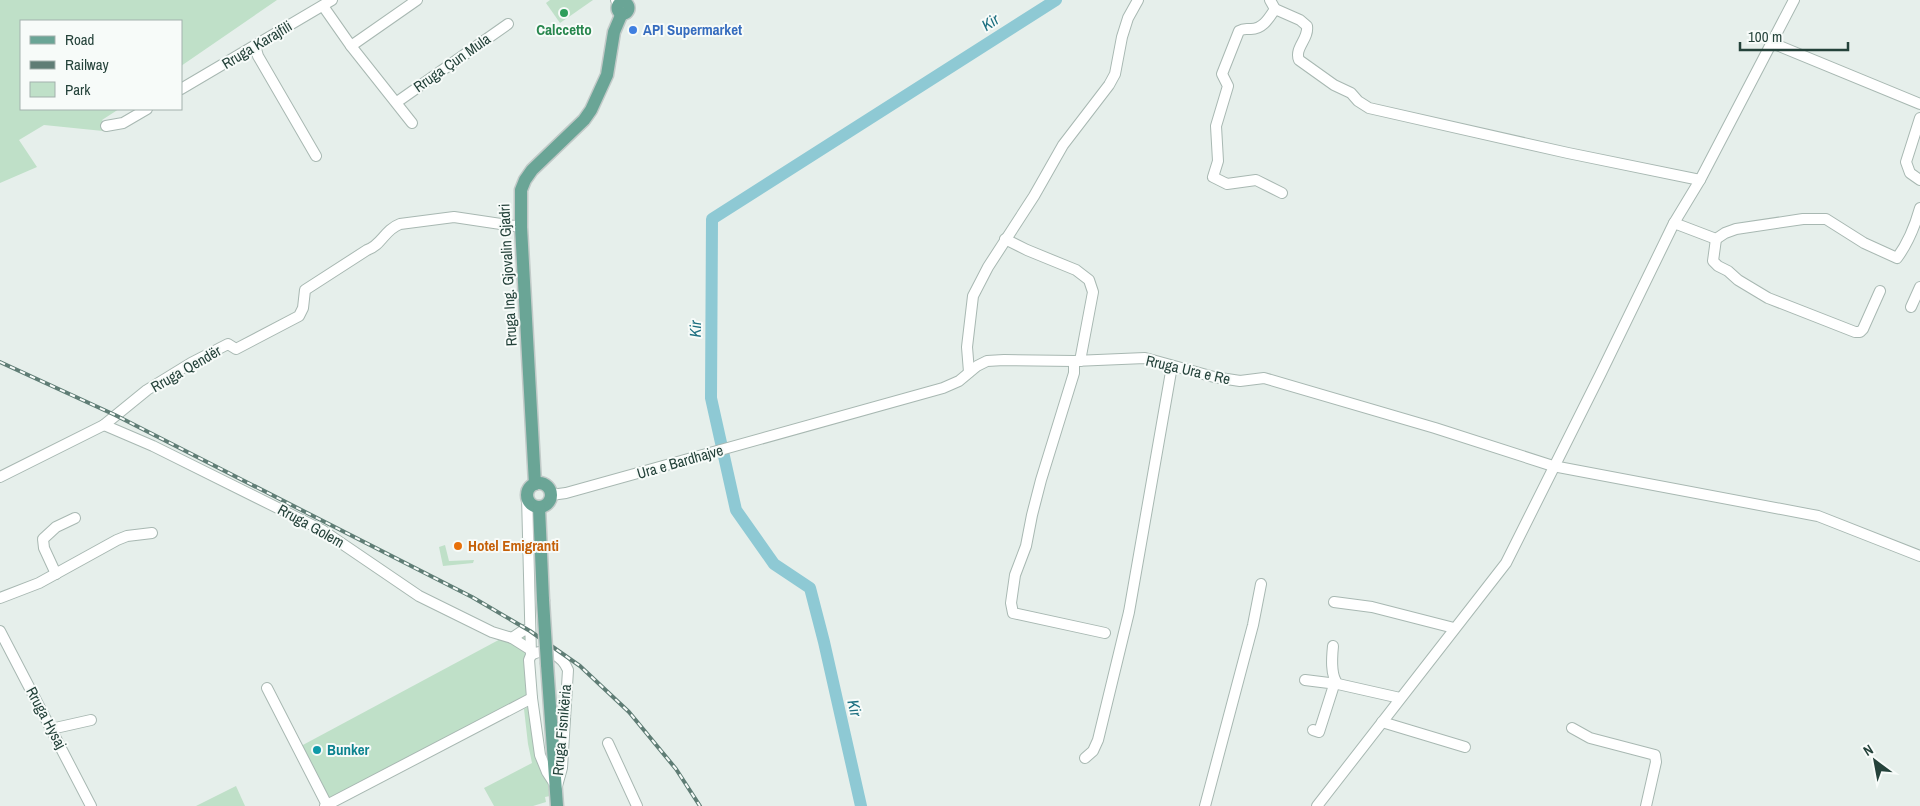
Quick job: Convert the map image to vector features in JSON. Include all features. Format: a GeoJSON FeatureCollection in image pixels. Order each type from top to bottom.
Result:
{"type":"FeatureCollection","features":[{"type":"Feature","properties":{"kind":"main road","name":"Rruga Ing. Gjovalin Gjadri"},"geometry":{"type":"LineString","coordinates":[[535,484],[521,227],[521,190],[532,170],[584,120],[591,110],[607,75],[613,37],[622,4]]}},
{"type":"Feature","properties":{"kind":"main road"},"geometry":{"type":"LineString","coordinates":[[540,483],[548,487],[551,495],[549,502],[539,507],[533,506],[527,496],[530,486],[540,483]]}},
{"type":"Feature","properties":{"kind":"main road"},"geometry":{"type":"LineString","coordinates":[[539,507],[543,600],[557,806]]}},
{"type":"Feature","properties":{"kind":"street","name":"Rruga Karajfili"},"geometry":{"type":"LineString","coordinates":[[182,88],[332,0]]}},
{"type":"Feature","properties":{"kind":"street"},"geometry":{"type":"LineString","coordinates":[[352,46],[417,0]]}},
{"type":"Feature","properties":{"kind":"street"},"geometry":{"type":"LineString","coordinates":[[969,372],[967,346],[973,296],[988,267],[1034,196],[1063,145],[1115,74],[1122,37],[1128,18],[1138,0]]}},
{"type":"Feature","properties":{"kind":"street"},"geometry":{"type":"LineString","coordinates":[[1317,806],[1506,563],[1674,223],[1700,180],[1794,0]]}},
{"type":"Feature","properties":{"kind":"street"},"geometry":{"type":"LineString","coordinates":[[1282,193],[1256,180],[1227,184],[1213,177],[1218,161],[1216,126],[1228,86],[1222,74],[1239,31],[1263,25],[1273,4],[1307,26],[1307,34],[1298,51],[1299,60],[1334,85],[1351,93],[1358,101],[1369,108],[1568,153],[1700,180]]}},
{"type":"Feature","properties":{"kind":"street"},"geometry":{"type":"LineString","coordinates":[[322,6],[412,123]]}},
{"type":"Feature","properties":{"kind":"street","name":"Rruga Çun Mula"},"geometry":{"type":"LineString","coordinates":[[397,102],[508,24]]}},
{"type":"Feature","properties":{"kind":"street"},"geometry":{"type":"LineString","coordinates":[[1772,43],[1920,104]]}},
{"type":"Feature","properties":{"kind":"street"},"geometry":{"type":"LineString","coordinates":[[255,46],[258,56],[316,156]]}},
{"type":"Feature","properties":{"kind":"street"},"geometry":{"type":"LineString","coordinates":[[106,126],[123,123],[146,110]]}},
{"type":"Feature","properties":{"kind":"street"},"geometry":{"type":"LineString","coordinates":[[1920,118],[1906,162],[1910,173],[1920,180]]}},
{"type":"Feature","properties":{"kind":"street"},"geometry":{"type":"LineString","coordinates":[[1880,292],[1863,330],[1856,332],[1768,298],[1738,280],[1713,261],[1716,239],[1736,229],[1803,219],[1826,219],[1864,243],[1897,258],[1904,249],[1915,225],[1920,208]]}},
{"type":"Feature","properties":{"kind":"street","name":"Rruga Qendër"},"geometry":{"type":"LineString","coordinates":[[0,477],[104,425],[148,390],[191,363],[228,344],[236,349],[299,316],[303,308],[305,290],[367,250],[375,247],[393,227],[400,224],[454,217],[521,227]]}},
{"type":"Feature","properties":{"kind":"street"},"geometry":{"type":"LineString","coordinates":[[1674,223],[1716,239]]}},
{"type":"Feature","properties":{"kind":"street"},"geometry":{"type":"LineString","coordinates":[[1005,239],[1076,270],[1089,280],[1093,292],[1074,372],[1034,506],[1026,546],[1015,575],[1011,603],[1013,613],[1105,633]]}},
{"type":"Feature","properties":{"kind":"street"},"geometry":{"type":"LineString","coordinates":[[1911,307],[1920,287]]}},
{"type":"Feature","properties":{"kind":"street","name":"Rruga Ura e Re"},"geometry":{"type":"LineString","coordinates":[[794,430],[943,388],[959,381],[977,366],[988,361],[1077,361],[1145,358],[1204,375],[1240,381],[1264,378],[1435,428],[1553,466],[1818,516],[1920,556]]}},
{"type":"Feature","properties":{"kind":"street"},"geometry":{"type":"LineString","coordinates":[[1085,758],[1093,751],[1098,740],[1129,612],[1172,366]]}},
{"type":"Feature","properties":{"kind":"street","name":"Rruga Golem"},"geometry":{"type":"LineString","coordinates":[[104,425],[153,446],[322,530],[419,596],[492,632],[512,638],[531,652]]}},
{"type":"Feature","properties":{"kind":"street","name":"Ura e Bardhajve"},"geometry":{"type":"LineString","coordinates":[[551,495],[566,493],[794,430]]}},
{"type":"Feature","properties":{"kind":"street"},"geometry":{"type":"LineString","coordinates":[[527,496],[531,652]]}},
{"type":"Feature","properties":{"kind":"street"},"geometry":{"type":"LineString","coordinates":[[56,574],[44,548],[43,539],[56,527],[75,518]]}},
{"type":"Feature","properties":{"kind":"street"},"geometry":{"type":"LineString","coordinates":[[0,598],[32,586],[117,540],[127,536],[152,533]]}},
{"type":"Feature","properties":{"kind":"street"},"geometry":{"type":"LineString","coordinates":[[1205,806],[1253,625],[1261,584]]}},
{"type":"Feature","properties":{"kind":"street"},"geometry":{"type":"LineString","coordinates":[[1334,602],[1372,606],[1454,628]]}},
{"type":"Feature","properties":{"kind":"street"},"geometry":{"type":"LineString","coordinates":[[512,638],[524,630],[530,631]]}},
{"type":"Feature","properties":{"kind":"street","name":"Rruga Hysaj"},"geometry":{"type":"LineString","coordinates":[[0,631],[91,806]]}},
{"type":"Feature","properties":{"kind":"street"},"geometry":{"type":"LineString","coordinates":[[1313,730],[1318,732],[1336,682],[1333,646]]}},
{"type":"Feature","properties":{"kind":"street","name":"Rruga Fisnikëria"},"geometry":{"type":"LineString","coordinates":[[542,651],[553,654],[566,665],[568,670],[562,768],[556,787],[540,756],[532,698],[529,660],[531,652],[542,651]]}},
{"type":"Feature","properties":{"kind":"street"},"geometry":{"type":"LineString","coordinates":[[1305,680],[1336,682],[1400,698]]}},
{"type":"Feature","properties":{"kind":"street"},"geometry":{"type":"LineString","coordinates":[[267,688],[326,805],[532,698]]}},
{"type":"Feature","properties":{"kind":"street"},"geometry":{"type":"LineString","coordinates":[[51,729],[91,720]]}},
{"type":"Feature","properties":{"kind":"street"},"geometry":{"type":"LineString","coordinates":[[1382,722],[1465,747]]}},
{"type":"Feature","properties":{"kind":"street"},"geometry":{"type":"LineString","coordinates":[[1572,728],[1590,738],[1655,755],[1657,758],[1646,806]]}},
{"type":"Feature","properties":{"kind":"street"},"geometry":{"type":"LineString","coordinates":[[608,743],[637,806]]}},
{"type":"Feature","properties":{"kind":"green space"},"geometry":{"type":"Polygon","coordinates":[[[0,0],[277,0],[182,65],[182,20],[20,20],[20,110],[117,110],[102,120],[107,129],[103,131],[44,125],[19,140],[37,167],[0,183],[0,0]]]}},
{"type":"Feature","properties":{"kind":"green space","name":"Calccetto"},"geometry":{"type":"Polygon","coordinates":[[[550,0],[593,0],[560,23],[546,3],[550,0]]]}},
{"type":"Feature","properties":{"kind":"green space"},"geometry":{"type":"Polygon","coordinates":[[[445,545],[449,561],[474,560],[473,563],[443,566],[439,547],[445,545]]]}},
{"type":"Feature","properties":{"kind":"green space"},"geometry":{"type":"Polygon","coordinates":[[[528,634],[528,692],[526,696],[331,798],[328,796],[301,746],[506,636],[528,634]]]}},
{"type":"Feature","properties":{"kind":"green space"},"geometry":{"type":"Polygon","coordinates":[[[528,707],[549,782],[547,782],[550,788],[550,796],[545,797],[546,802],[533,806],[494,806],[484,788],[532,763],[524,709],[528,707]]]}},
{"type":"Feature","properties":{"kind":"green space"},"geometry":{"type":"Polygon","coordinates":[[[236,786],[245,806],[196,806],[236,786]]]}},
{"type":"Feature","properties":{"kind":"waterway","name":"Kir"},"geometry":{"type":"LineString","coordinates":[[861,806],[810,588],[774,564],[736,510],[711,398],[712,219],[1056,0]]}},
{"type":"Feature","properties":{"kind":"railway"},"geometry":{"type":"LineString","coordinates":[[0,362],[115,415],[472,597],[530,631],[580,666],[629,712],[676,769],[700,806]]}},
{"type":"Feature","properties":{"kind":"place","name":"Calccetto"},"geometry":{"type":"Point","coordinates":[564,13]}},
{"type":"Feature","properties":{"kind":"place","name":"API Supermarket"},"geometry":{"type":"Point","coordinates":[633,30]}},
{"type":"Feature","properties":{"kind":"place","name":"Hotel Emigranti"},"geometry":{"type":"Point","coordinates":[458,546]}},
{"type":"Feature","properties":{"kind":"place","name":"Bunker"},"geometry":{"type":"Point","coordinates":[317,750]}}]}
